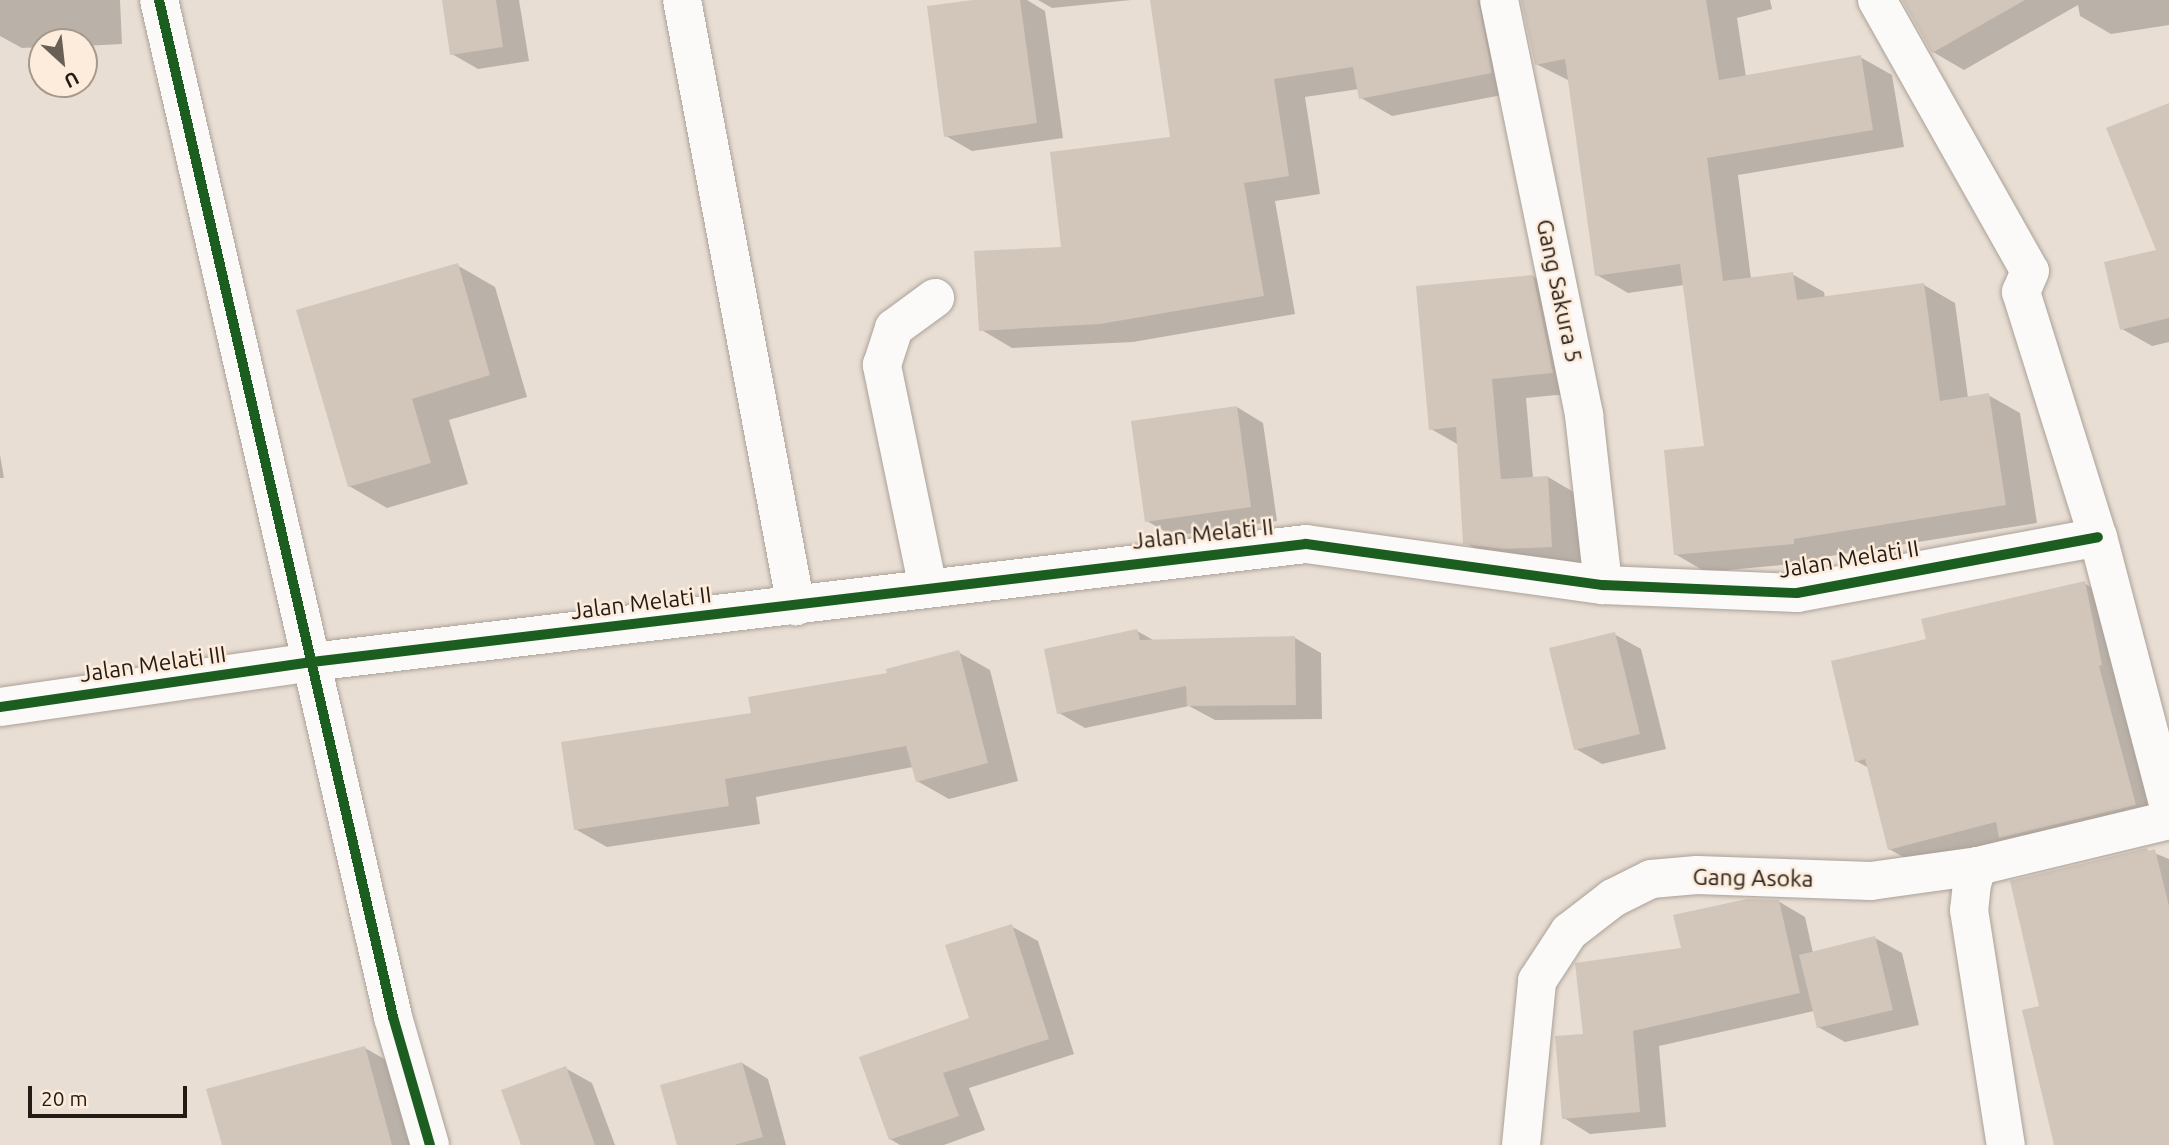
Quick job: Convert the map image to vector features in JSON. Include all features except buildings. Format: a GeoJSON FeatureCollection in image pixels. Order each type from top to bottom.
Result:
{"type":"FeatureCollection","features":[{"type":"Feature","properties":{"kind":"street"},"geometry":{"type":"LineString","coordinates":[[159,0],[393,1017],[430,1145]]}},
{"type":"Feature","properties":{"kind":"street"},"geometry":{"type":"LineString","coordinates":[[682,0],[796,607]]}},
{"type":"Feature","properties":{"kind":"street","name":"Gang Sakura 5"},"geometry":{"type":"LineString","coordinates":[[1499,0],[1584,415],[1602,585]]}},
{"type":"Feature","properties":{"kind":"street"},"geometry":{"type":"LineString","coordinates":[[1877,0],[2030,271],[2021,292],[2098,537],[2169,807]]}},
{"type":"Feature","properties":{"kind":"street"},"geometry":{"type":"LineString","coordinates":[[928,588],[882,365],[894,328],[935,298]]}},
{"type":"Feature","properties":{"kind":"street","name":"Jalan Melati II"},"geometry":{"type":"LineString","coordinates":[[312,662],[796,607],[928,588],[1306,544],[1602,585],[1797,593],[2098,537]]}},
{"type":"Feature","properties":{"kind":"street","name":"Jalan Melati III"},"geometry":{"type":"LineString","coordinates":[[0,707],[312,662]]}},
{"type":"Feature","properties":{"kind":"street","name":"Gang Asoka"},"geometry":{"type":"LineString","coordinates":[[1521,1145],[1537,981],[1569,932],[1613,898],[1651,879],[1662,878],[1697,875],[1871,881],[1978,866],[2169,820]]}},
{"type":"Feature","properties":{"kind":"street"},"geometry":{"type":"LineString","coordinates":[[1978,866],[1972,883],[1969,910],[2006,1145]]}},
{"type":"Feature","properties":{"kind":"cycle path"},"geometry":{"type":"LineString","coordinates":[[159,0],[393,1017],[430,1145]]}},
{"type":"Feature","properties":{"kind":"cycle path"},"geometry":{"type":"LineString","coordinates":[[0,707],[312,662],[1306,544],[1603,585],[1797,593],[2098,537]]}}]}
